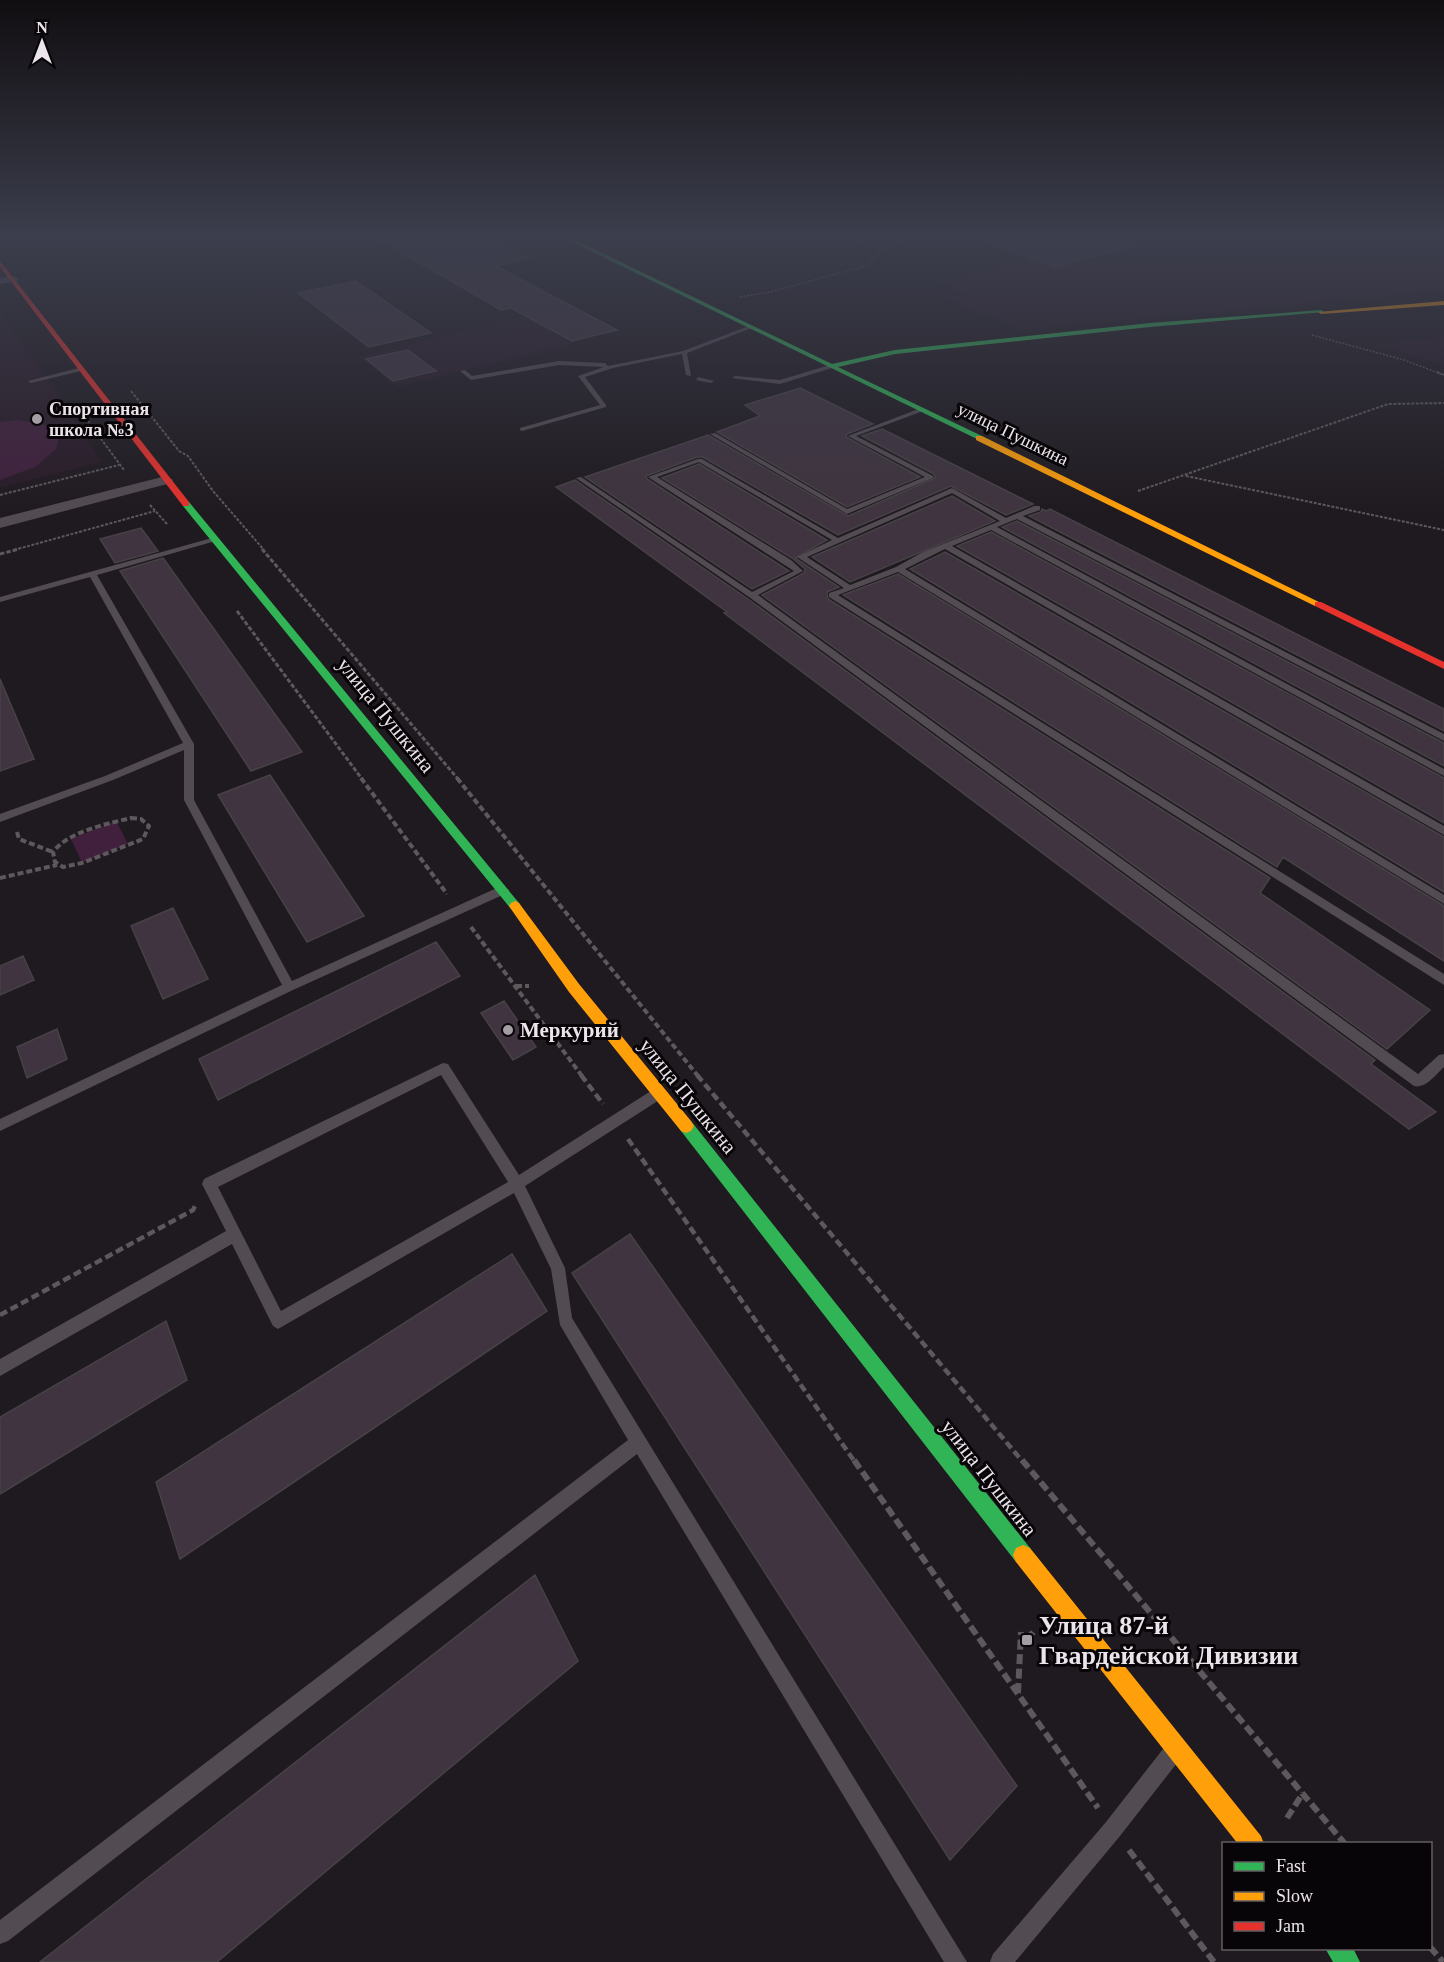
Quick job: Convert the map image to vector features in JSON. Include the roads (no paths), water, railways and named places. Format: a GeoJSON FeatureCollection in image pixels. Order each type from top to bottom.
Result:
{"type":"FeatureCollection","features":[{"type":"Feature","properties":{"kind":"street","name":"улица Пушкина"},"geometry":{"type":"LineString","coordinates":[[48,329],[83,369],[166,480],[503,890],[574,988],[660,1093],[1251,1842]]}},
{"type":"Feature","properties":{"kind":"street","name":"улица Пушкина"},"geometry":{"type":"LineString","coordinates":[[754,329],[1444,666]]}},
{"type":"Feature","properties":{"kind":"street"},"geometry":{"type":"LineString","coordinates":[[833,366],[895,352],[1116,329]]}},
{"type":"Feature","properties":{"kind":"street"},"geometry":{"type":"LineString","coordinates":[[0,523],[166,480]]}},
{"type":"Feature","properties":{"kind":"street"},"geometry":{"type":"LineString","coordinates":[[1339,1950],[1348,1962]]}},
{"type":"Feature","properties":{"kind":"lane"},"geometry":{"type":"LineString","coordinates":[[522,429],[604,406],[581,376],[612,366],[684,352],[747,329]]}},
{"type":"Feature","properties":{"kind":"lane"},"geometry":{"type":"LineString","coordinates":[[684,352],[689,375]]}},
{"type":"Feature","properties":{"kind":"lane"},"geometry":{"type":"LineString","coordinates":[[463,371],[471,378],[559,363],[612,366]]}},
{"type":"Feature","properties":{"kind":"lane"},"geometry":{"type":"LineString","coordinates":[[735,378],[780,382],[833,366]]}},
{"type":"Feature","properties":{"kind":"lane"},"geometry":{"type":"LineString","coordinates":[[31,381],[83,369]]}},
{"type":"Feature","properties":{"kind":"lane"},"geometry":{"type":"LineString","coordinates":[[698,379],[711,381]]}},
{"type":"Feature","properties":{"kind":"lane"},"geometry":{"type":"LineString","coordinates":[[921,410],[851,436],[941,483],[1006,521]]}},
{"type":"Feature","properties":{"kind":"lane"},"geometry":{"type":"LineString","coordinates":[[713,434],[847,512],[941,483]]}},
{"type":"Feature","properties":{"kind":"lane"},"geometry":{"type":"LineString","coordinates":[[752,595],[799,571],[651,477],[700,460],[837,540]]}},
{"type":"Feature","properties":{"kind":"lane"},"geometry":{"type":"LineString","coordinates":[[579,478],[752,595],[1419,1082],[1444,1059]]}},
{"type":"Feature","properties":{"kind":"lane"},"geometry":{"type":"LineString","coordinates":[[788,562],[837,540],[941,483]]}},
{"type":"Feature","properties":{"kind":"lane"},"geometry":{"type":"LineString","coordinates":[[1037,508],[899,568],[848,586],[832,595],[1444,980]]}},
{"type":"Feature","properties":{"kind":"lane"},"geometry":{"type":"LineString","coordinates":[[1017,516],[1444,738]]}},
{"type":"Feature","properties":{"kind":"lane"},"geometry":{"type":"LineString","coordinates":[[991,527],[1444,773]]}},
{"type":"Feature","properties":{"kind":"lane"},"geometry":{"type":"LineString","coordinates":[[0,600],[215,540]]}},
{"type":"Feature","properties":{"kind":"lane"},"geometry":{"type":"LineString","coordinates":[[946,546],[1444,831]]}},
{"type":"Feature","properties":{"kind":"lane"},"geometry":{"type":"LineString","coordinates":[[801,557],[848,586]]}},
{"type":"Feature","properties":{"kind":"lane"},"geometry":{"type":"LineString","coordinates":[[899,568],[1444,900]]}},
{"type":"Feature","properties":{"kind":"lane"},"geometry":{"type":"LineString","coordinates":[[93,575],[189,744],[189,800],[289,987]]}},
{"type":"Feature","properties":{"kind":"lane"},"geometry":{"type":"LineString","coordinates":[[4,816],[109,778],[189,744]]}},
{"type":"Feature","properties":{"kind":"lane"},"geometry":{"type":"LineString","coordinates":[[0,1125],[289,987],[503,890]]}},
{"type":"Feature","properties":{"kind":"lane"},"geometry":{"type":"LineString","coordinates":[[660,1093],[517,1184],[278,1321],[209,1184],[443,1068],[517,1184],[558,1268],[565,1320],[956,1962]]}},
{"type":"Feature","properties":{"kind":"lane"},"geometry":{"type":"LineString","coordinates":[[0,1368],[235,1234]]}},
{"type":"Feature","properties":{"kind":"lane"},"geometry":{"type":"LineString","coordinates":[[0,1932],[640,1441]]}},
{"type":"Feature","properties":{"kind":"lane"},"geometry":{"type":"LineString","coordinates":[[1001,1962],[1113,1829],[1176,1749]]}},
{"type":"Feature","properties":{"kind":"place","name":"Спортивная школа №3"},"geometry":{"type":"Point","coordinates":[37,419]}},
{"type":"Feature","properties":{"kind":"place","name":"Меркурий"},"geometry":{"type":"Point","coordinates":[508,1030]}},
{"type":"Feature","properties":{"kind":"place","name":"Улица 87-й Гвардейской Дивизии"},"geometry":{"type":"Point","coordinates":[1027,1640]}}]}
